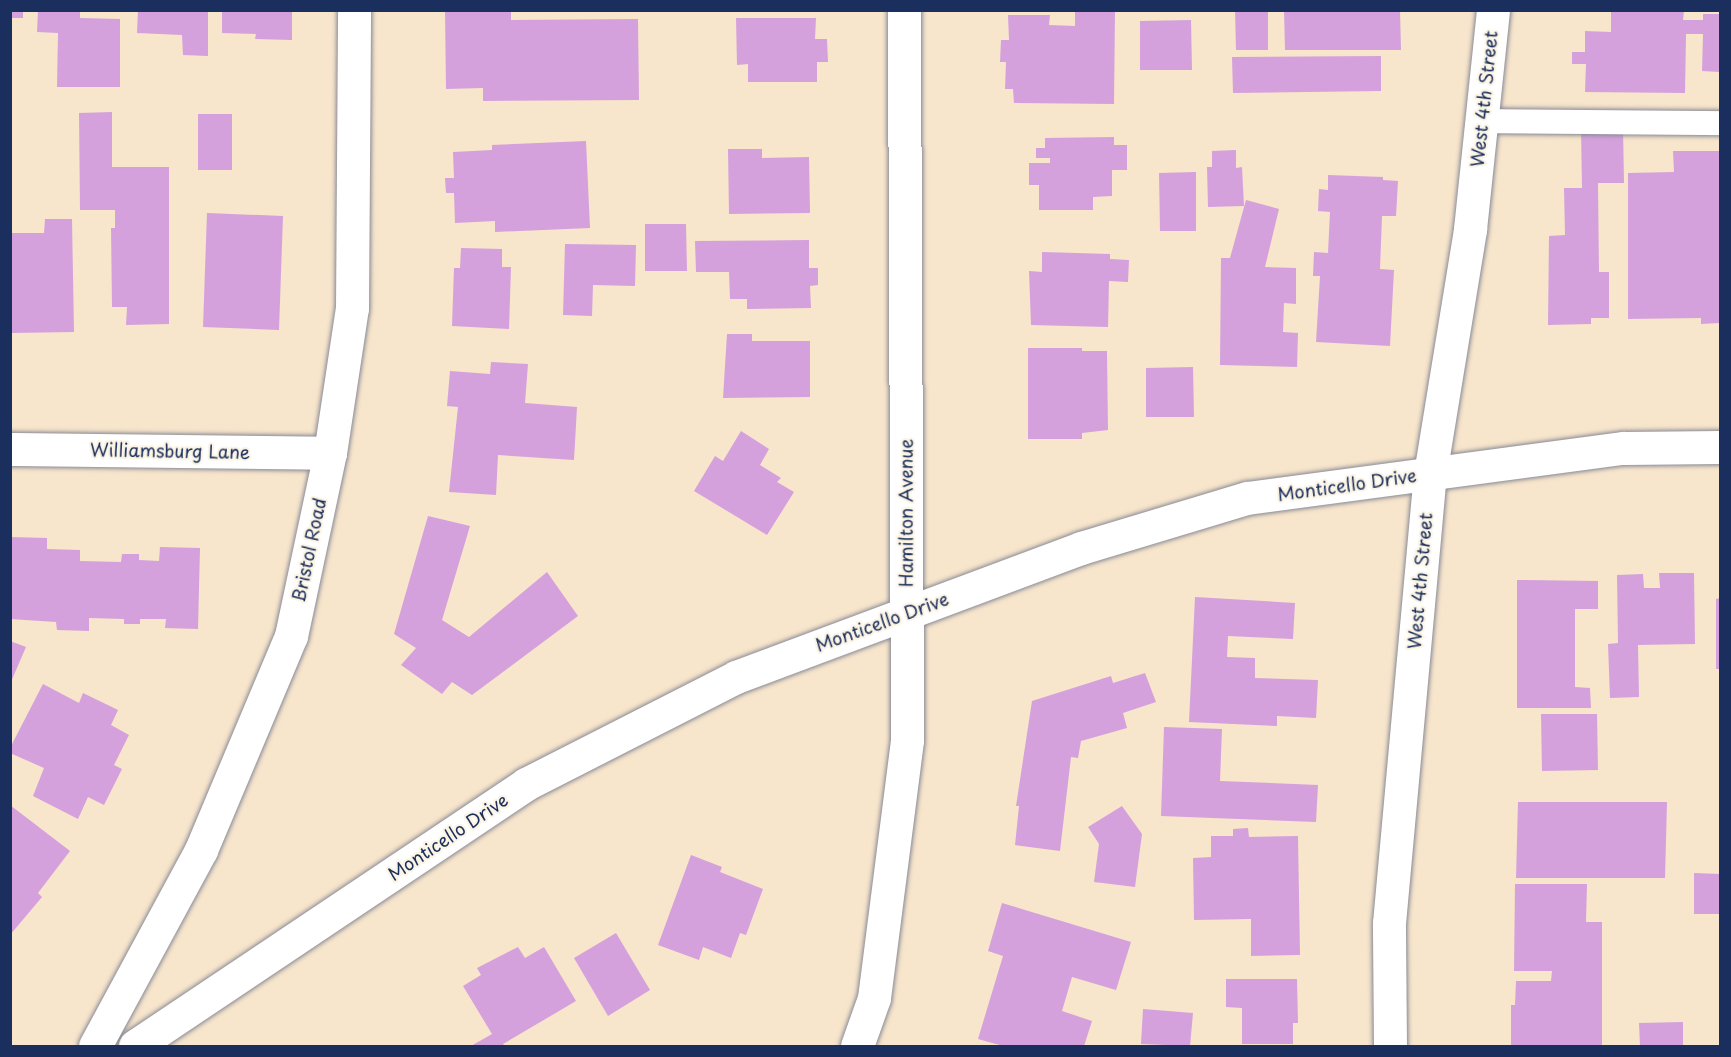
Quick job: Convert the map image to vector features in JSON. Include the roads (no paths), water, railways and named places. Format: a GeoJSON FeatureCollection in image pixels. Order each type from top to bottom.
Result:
{"type":"FeatureCollection","features":[{"type":"Feature","properties":{"kind":"street","name":"Bristol Road"},"geometry":{"type":"LineString","coordinates":[[95,1047],[201,850],[291,636],[330,453],[352,308],[354,10]]}},
{"type":"Feature","properties":{"kind":"street","name":"Hamilton Avenue"},"geometry":{"type":"LineString","coordinates":[[857,1047],[874,998],[907,740],[904,10]]}},
{"type":"Feature","properties":{"kind":"street","name":"West 4th Street"},"geometry":{"type":"LineString","coordinates":[[1390,1047],[1389,923],[1430,474],[1470,229],[1493,10]]}},
{"type":"Feature","properties":{"kind":"street","name":"Monticello Drive"},"geometry":{"type":"LineString","coordinates":[[135,1047],[526,784],[736,677],[1081,548],[1247,498],[1624,448],[1720,447]]}},
{"type":"Feature","properties":{"kind":"street","name":"Williamsburg Lane"},"geometry":{"type":"LineString","coordinates":[[10,449],[330,453]]}},
{"type":"Feature","properties":{"kind":"lane"},"geometry":{"type":"LineString","coordinates":[[1481,121],[1720,123]]}}]}
